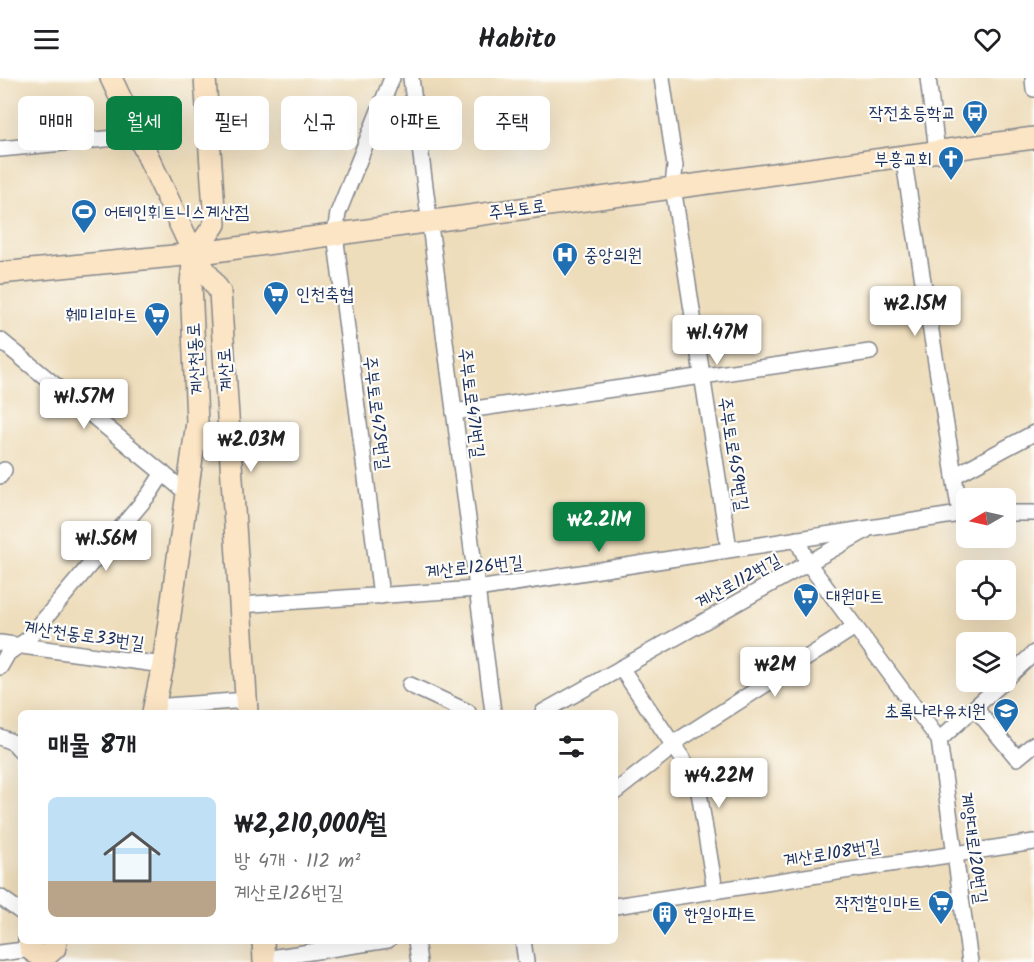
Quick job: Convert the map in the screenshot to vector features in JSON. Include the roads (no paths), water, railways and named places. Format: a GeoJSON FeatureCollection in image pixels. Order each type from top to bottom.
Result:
{"type":"FeatureCollection","features":[{"type":"Feature","properties":{"kind":"street"},"geometry":{"type":"LineString","coordinates":[[194,254],[215,224],[205,78]]}},
{"type":"Feature","properties":{"kind":"street","name":"주부토로475번길"},"geometry":{"type":"LineString","coordinates":[[381,596],[335,234],[338,213],[392,78]]}},
{"type":"Feature","properties":{"kind":"street","name":"주부토로471번길"},"geometry":{"type":"LineString","coordinates":[[411,78],[492,708]]}},
{"type":"Feature","properties":{"kind":"street","name":"주부토로459번길"},"geometry":{"type":"LineString","coordinates":[[662,78],[675,166],[674,187],[729,549]]}},
{"type":"Feature","properties":{"kind":"street"},"geometry":{"type":"LineString","coordinates":[[928,78],[937,151]]}},
{"type":"Feature","properties":{"kind":"street"},"geometry":{"type":"LineString","coordinates":[[1032,78],[1034,89]]}},
{"type":"Feature","properties":{"kind":"street","name":"계산로"},"geometry":{"type":"LineString","coordinates":[[113,81],[120,96]]}},
{"type":"Feature","properties":{"kind":"street","name":"주부토로"},"geometry":{"type":"LineString","coordinates":[[0,273],[194,254],[1034,138]]}},
{"type":"Feature","properties":{"kind":"street"},"geometry":{"type":"LineString","coordinates":[[0,149],[106,139]]}},
{"type":"Feature","properties":{"kind":"street","name":"계산로"},"geometry":{"type":"LineString","coordinates":[[144,150],[194,254],[220,292],[247,706]]}},
{"type":"Feature","properties":{"kind":"street"},"geometry":{"type":"LineString","coordinates":[[903,156],[957,488]]}},
{"type":"Feature","properties":{"kind":"street","name":"계산천동로"},"geometry":{"type":"LineString","coordinates":[[153,710],[163,665],[197,422],[191,283],[194,254]]}},
{"type":"Feature","properties":{"kind":"street"},"geometry":{"type":"LineString","coordinates":[[4,349],[188,494]]}},
{"type":"Feature","properties":{"kind":"street"},"geometry":{"type":"LineString","coordinates":[[454,412],[870,352]]}},
{"type":"Feature","properties":{"kind":"street"},"geometry":{"type":"LineString","coordinates":[[954,476],[1034,433]]}},
{"type":"Feature","properties":{"kind":"street"},"geometry":{"type":"LineString","coordinates":[[0,667],[8,653],[27,640],[142,503],[162,473]]}},
{"type":"Feature","properties":{"kind":"street"},"geometry":{"type":"LineString","coordinates":[[1016,513],[1034,513]]}},
{"type":"Feature","properties":{"kind":"street","name":"계산로126번길"},"geometry":{"type":"LineString","coordinates":[[240,605],[477,589],[956,514]]}},
{"type":"Feature","properties":{"kind":"street","name":"계산로112번길"},"geometry":{"type":"LineString","coordinates":[[547,710],[873,526]]}},
{"type":"Feature","properties":{"kind":"street","name":"계양대로120번길"},"geometry":{"type":"LineString","coordinates":[[797,539],[808,563],[939,740],[970,962]]}},
{"type":"Feature","properties":{"kind":"street"},"geometry":{"type":"LineString","coordinates":[[618,790],[680,739],[855,627]]}},
{"type":"Feature","properties":{"kind":"street","name":"계산천동로33번길"},"geometry":{"type":"LineString","coordinates":[[0,643],[163,665]]}},
{"type":"Feature","properties":{"kind":"street"},"geometry":{"type":"LineString","coordinates":[[1016,669],[1034,653]]}},
{"type":"Feature","properties":{"kind":"street"},"geometry":{"type":"LineString","coordinates":[[621,668],[697,780],[716,891]]}},
{"type":"Feature","properties":{"kind":"street"},"geometry":{"type":"LineString","coordinates":[[411,685],[465,710]]}},
{"type":"Feature","properties":{"kind":"street"},"geometry":{"type":"LineString","coordinates":[[939,740],[992,692]]}},
{"type":"Feature","properties":{"kind":"street"},"geometry":{"type":"LineString","coordinates":[[153,710],[247,706]]}},
{"type":"Feature","properties":{"kind":"street"},"geometry":{"type":"LineString","coordinates":[[975,708],[1017,758],[1034,744]]}},
{"type":"Feature","properties":{"kind":"street"},"geometry":{"type":"LineString","coordinates":[[0,737],[14,743],[18,748]]}},
{"type":"Feature","properties":{"kind":"street","name":"계산로108번길"},"geometry":{"type":"LineString","coordinates":[[618,906],[1034,842]]}},
{"type":"Feature","properties":{"kind":"street"},"geometry":{"type":"LineString","coordinates":[[0,897],[18,910]]}},
{"type":"Feature","properties":{"kind":"street"},"geometry":{"type":"LineString","coordinates":[[264,954],[353,944]]}},
{"type":"Feature","properties":{"kind":"street"},"geometry":{"type":"LineString","coordinates":[[417,944],[419,962]]}},
{"type":"Feature","properties":{"kind":"street"},"geometry":{"type":"LineString","coordinates":[[524,944],[526,962]]}},
{"type":"Feature","properties":{"kind":"street"},"geometry":{"type":"LineString","coordinates":[[0,953],[25,948],[38,955],[47,955],[53,950]]}},
{"type":"Feature","properties":{"kind":"place","name":"작전초등학교"},"geometry":{"type":"Point","coordinates":[975,136]}},
{"type":"Feature","properties":{"kind":"place","name":"부흥교회"},"geometry":{"type":"Point","coordinates":[951,182]}},
{"type":"Feature","properties":{"kind":"place","name":"어테인휘트니스계산점"},"geometry":{"type":"Point","coordinates":[84,235]}},
{"type":"Feature","properties":{"kind":"place","name":"중앙의원"},"geometry":{"type":"Point","coordinates":[565,278]}},
{"type":"Feature","properties":{"kind":"place","name":"인천축협"},"geometry":{"type":"Point","coordinates":[276,317]}},
{"type":"Feature","properties":{"kind":"place","name":"훼미리마트"},"geometry":{"type":"Point","coordinates":[157,338]}},
{"type":"Feature","properties":{"kind":"place","name":"대원마트"},"geometry":{"type":"Point","coordinates":[806,619]}},
{"type":"Feature","properties":{"kind":"place","name":"초록나라유치원"},"geometry":{"type":"Point","coordinates":[1006,734]}},
{"type":"Feature","properties":{"kind":"place","name":"작전할인마트"},"geometry":{"type":"Point","coordinates":[941,926]}},
{"type":"Feature","properties":{"kind":"place","name":"한일아파트"},"geometry":{"type":"Point","coordinates":[665,937]}}]}
